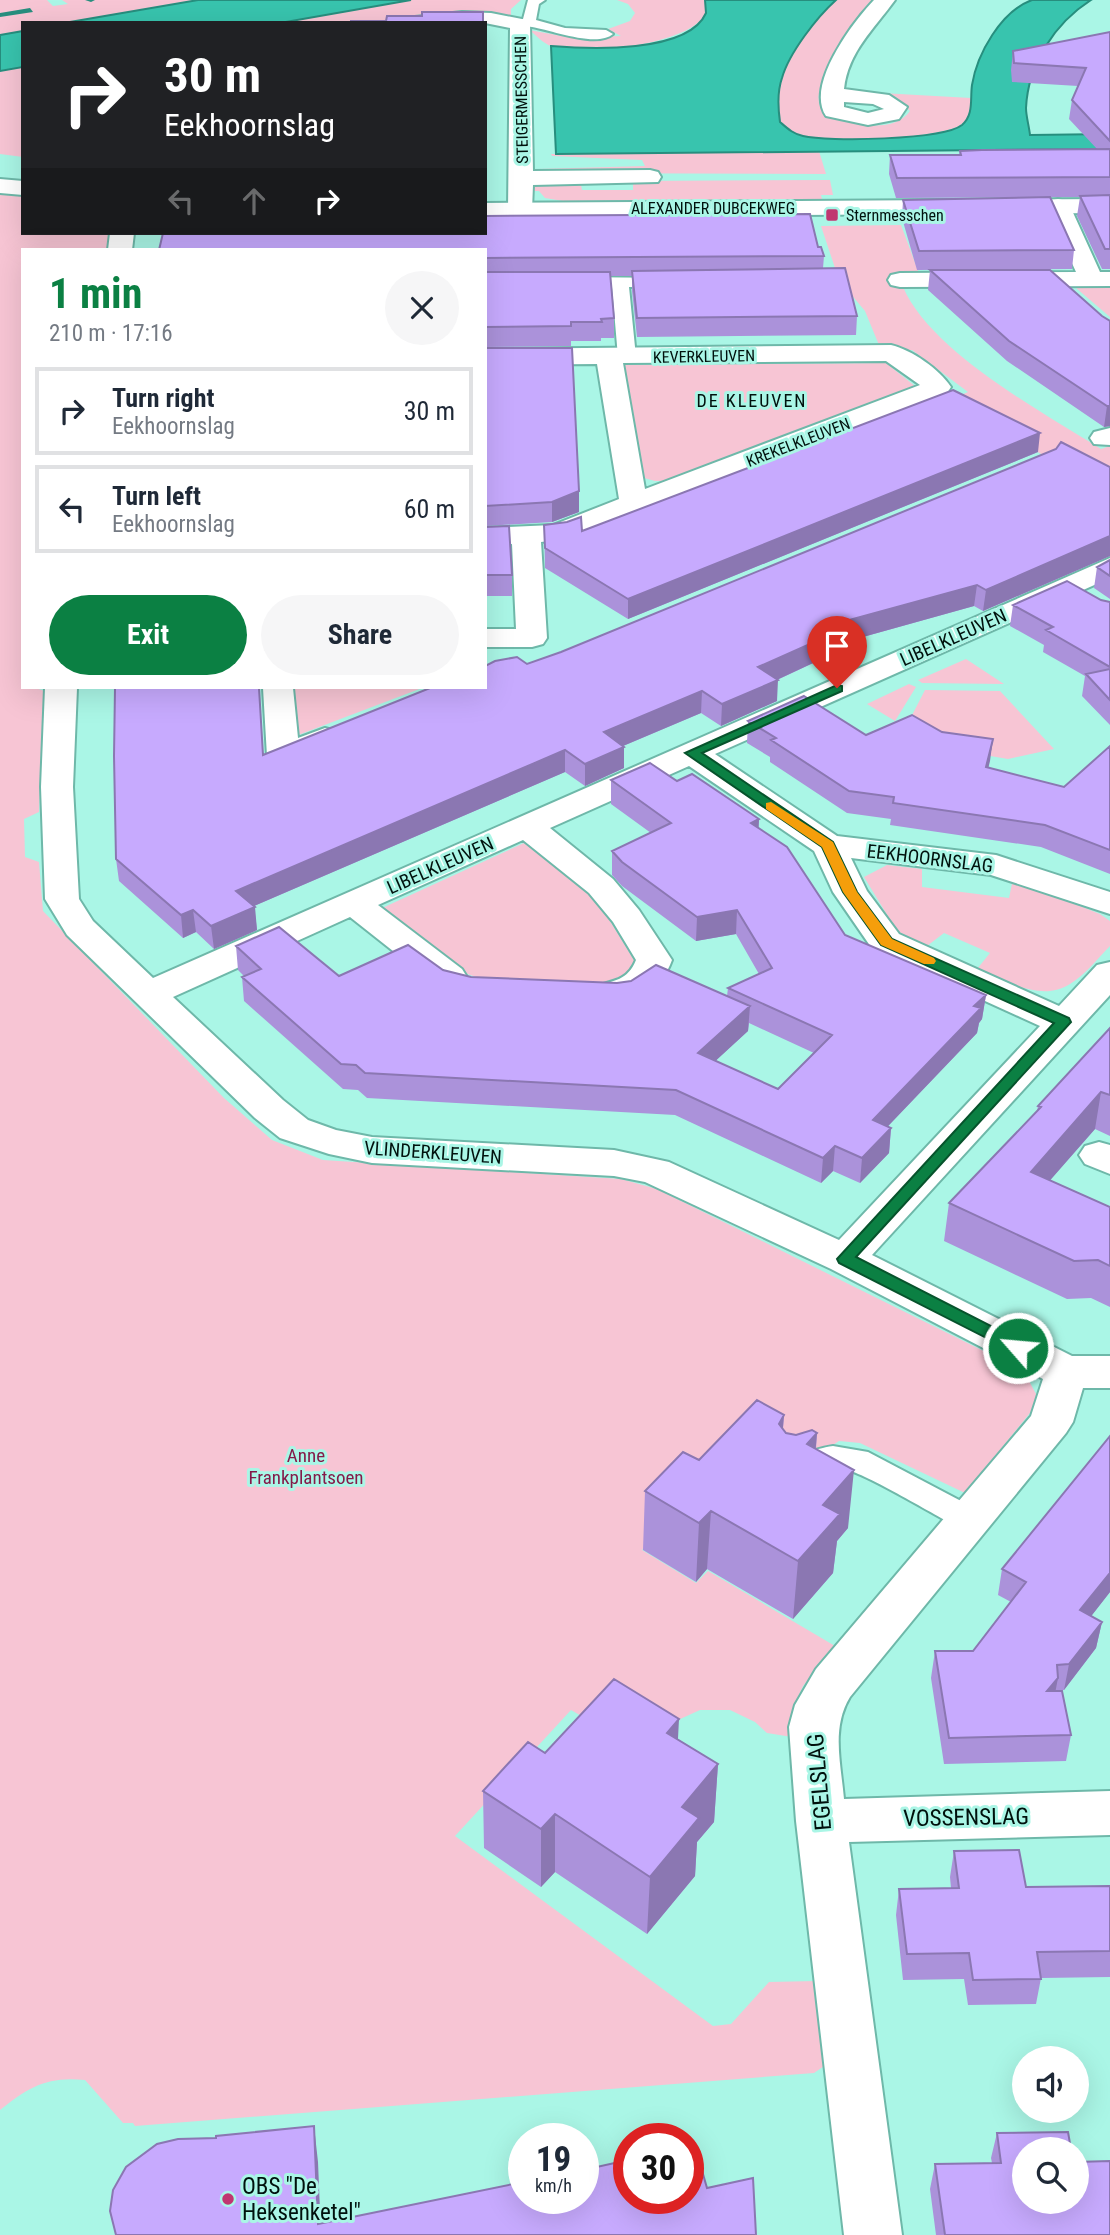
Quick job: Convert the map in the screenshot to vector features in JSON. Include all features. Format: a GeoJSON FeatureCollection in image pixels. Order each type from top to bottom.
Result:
{"type":"FeatureCollection","features":[{"type":"Feature","properties":{"kind":"street"},"geometry":{"type":"LineString","coordinates":[[834,95],[839,67],[856,34],[885,0]]}},
{"type":"Feature","properties":{"kind":"street","name":"STEIGERMESSCHEN"},"geometry":{"type":"LineString","coordinates":[[422,21],[453,18],[524,23],[520,210]]}},
{"type":"Feature","properties":{"kind":"street","name":"ALEXANDER DUBCEKWEG"},"geometry":{"type":"LineString","coordinates":[[520,178],[650,177]]}},
{"type":"Feature","properties":{"kind":"street"},"geometry":{"type":"LineString","coordinates":[[1058,206],[1101,279]]}},
{"type":"Feature","properties":{"kind":"street","name":"ALEXANDER DUBCEKWEG"},"geometry":{"type":"LineString","coordinates":[[487,210],[1110,206]]}},
{"type":"Feature","properties":{"kind":"street"},"geometry":{"type":"LineString","coordinates":[[900,279],[1101,279]]}},
{"type":"Feature","properties":{"kind":"street"},"geometry":{"type":"LineString","coordinates":[[1055,279],[1079,302]]}},
{"type":"Feature","properties":{"kind":"street","name":"KEVERKLEUVEN"},"geometry":{"type":"LineString","coordinates":[[487,357],[891,353],[919,370]]}},
{"type":"Feature","properties":{"kind":"street"},"geometry":{"type":"LineString","coordinates":[[618,357],[634,504]]}},
{"type":"Feature","properties":{"kind":"street","name":"KREKELKLEUVEN"},"geometry":{"type":"LineString","coordinates":[[487,537],[557,533],[938,387],[919,370]]}},
{"type":"Feature","properties":{"kind":"street"},"geometry":{"type":"LineString","coordinates":[[526,536],[532,638],[549,664]]}},
{"type":"Feature","properties":{"kind":"street","name":"LIBELKLEUVEN"},"geometry":{"type":"LineString","coordinates":[[148,994],[1110,567]]}},
{"type":"Feature","properties":{"kind":"street"},"geometry":{"type":"LineString","coordinates":[[1065,587],[1099,606]]}},
{"type":"Feature","properties":{"kind":"street"},"geometry":{"type":"LineString","coordinates":[[487,638],[532,638]]}},
{"type":"Feature","properties":{"kind":"street","name":"VLINDERKLEUVEN"},"geometry":{"type":"LineString","coordinates":[[61,689],[57,787],[62,899],[79,927],[269,1109],[294,1129],[329,1141],[372,1150],[614,1163],[655,1171],[1088,1372]]}},
{"type":"Feature","properties":{"kind":"street"},"geometry":{"type":"LineString","coordinates":[[278,689],[284,756],[352,727]]}},
{"type":"Feature","properties":{"kind":"street","name":"EEKHOORNSLAG"},"geometry":{"type":"LineString","coordinates":[[692,753],[828,845],[996,865],[1110,904]]}},
{"type":"Feature","properties":{"kind":"street"},"geometry":{"type":"LineString","coordinates":[[527,827],[601,886],[627,917],[654,960],[650,972],[634,988],[617,994],[571,992]]}},
{"type":"Feature","properties":{"kind":"street","name":"EEKHOORNSLAG"},"geometry":{"type":"LineString","coordinates":[[828,845],[850,892],[886,942],[1063,1022]]}},
{"type":"Feature","properties":{"kind":"street","name":"LIBELKLEUVEN"},"geometry":{"type":"LineString","coordinates":[[354,903],[453,981],[472,988],[485,988]]}},
{"type":"Feature","properties":{"kind":"street"},"geometry":{"type":"LineString","coordinates":[[845,1259],[1110,973]]}},
{"type":"Feature","properties":{"kind":"street","name":"EGELSLAG"},"geometry":{"type":"LineString","coordinates":[[873,2235],[821,1821],[813,1727],[820,1705],[833,1683],[1051,1422],[1088,1372]]}},
{"type":"Feature","properties":{"kind":"street","name":"VOSSENSLAG"},"geometry":{"type":"LineString","coordinates":[[821,1821],[1110,1813]]}},
{"type":"Feature","properties":{"kind":"lane"},"geometry":{"type":"LineString","coordinates":[[538,0],[533,2],[524,23],[564,32],[606,34]]}},
{"type":"Feature","properties":{"kind":"lane"},"geometry":{"type":"LineString","coordinates":[[618,357],[620,282]]}},
{"type":"Feature","properties":{"kind":"lane"},"geometry":{"type":"LineString","coordinates":[[553,283],[687,282]]}},
{"type":"Feature","properties":{"kind":"lane"},"geometry":{"type":"LineString","coordinates":[[792,1480],[809,1464],[825,1457],[840,1456],[857,1460],[969,1519]]}},
{"type":"Feature","properties":{"kind":"green space"},"geometry":{"type":"Polygon","coordinates":[[[0,0],[47,0],[53,6],[68,4],[62,0],[198,0],[76,21],[21,21],[21,31],[0,35],[0,0]]]}},
{"type":"Feature","properties":{"kind":"green space"},"geometry":{"type":"Polygon","coordinates":[[[411,0],[521,0],[511,9],[511,18],[441,14],[390,21],[291,21],[411,0]]]}},
{"type":"Feature","properties":{"kind":"green space"},"geometry":{"type":"Polygon","coordinates":[[[617,0],[705,0],[706,13],[696,24],[680,33],[634,46],[610,49],[566,49],[551,46],[529,30],[573,38],[621,36],[608,29],[630,21],[635,13],[628,4],[617,0]]]}},
{"type":"Feature","properties":{"kind":"green space"},"geometry":{"type":"Polygon","coordinates":[[[836,0],[873,0],[847,33],[823,79],[819,103],[823,113],[856,123],[881,125],[902,119],[910,111],[896,97],[881,93],[971,98],[971,108],[966,120],[953,129],[935,133],[860,139],[803,136],[793,133],[783,125],[780,122],[778,106],[780,83],[786,68],[804,36],[836,0]]]}},
{"type":"Feature","properties":{"kind":"green space"},"geometry":{"type":"Polygon","coordinates":[[[21,67],[21,157],[0,154],[0,71],[21,67]]]}},
{"type":"Feature","properties":{"kind":"green space"},"geometry":{"type":"Polygon","coordinates":[[[819,151],[826,174],[539,173],[538,169],[645,166],[642,160],[551,154],[819,151]]]}},
{"type":"Feature","properties":{"kind":"green space"},"geometry":{"type":"Polygon","coordinates":[[[830,180],[833,195],[821,195],[822,199],[563,201],[545,198],[539,191],[531,191],[533,186],[570,181],[570,185],[581,185],[582,190],[633,190],[633,181],[830,180]]]}},
{"type":"Feature","properties":{"kind":"green space","name":"Anne Frankplantsoen"},"geometry":{"type":"Polygon","coordinates":[[[0,192],[21,196],[21,235],[110,235],[107,248],[21,248],[21,689],[44,691],[39,812],[24,819],[25,857],[39,862],[43,911],[224,1098],[272,1140],[323,1160],[621,1179],[657,1189],[1030,1374],[1028,1379],[1036,1394],[1034,1408],[965,1493],[860,1443],[839,1441],[792,1472],[680,1509],[642,1550],[696,1583],[708,1571],[835,1646],[803,1686],[793,1708],[792,1737],[767,1733],[755,1722],[730,1710],[700,1710],[678,1720],[649,1755],[571,1710],[455,1836],[713,2026],[731,2024],[769,1982],[817,1981],[830,2062],[814,2073],[135,2126],[133,2123],[123,2123],[85,2080],[72,2079],[39,2085],[0,2110],[0,192]]]}},
{"type":"Feature","properties":{"kind":"green space"},"geometry":{"type":"Polygon","coordinates":[[[901,225],[920,276],[906,281],[903,287],[917,311],[937,335],[962,357],[1020,399],[1101,449],[1110,446],[1110,492],[1034,450],[959,396],[968,392],[912,350],[881,350],[865,311],[839,280],[821,226],[901,225]]]}},
{"type":"Feature","properties":{"kind":"green space"},"geometry":{"type":"Polygon","coordinates":[[[1076,288],[1110,288],[1110,317],[1076,288]]]}},
{"type":"Feature","properties":{"kind":"green space"},"geometry":{"type":"Polygon","coordinates":[[[886,363],[920,390],[675,481],[655,481],[637,476],[619,365],[886,363]]]}},
{"type":"Feature","properties":{"kind":"green space"},"geometry":{"type":"Polygon","coordinates":[[[966,659],[1004,684],[922,683],[918,680],[966,659]]]}},
{"type":"Feature","properties":{"kind":"green space"},"geometry":{"type":"Polygon","coordinates":[[[909,684],[916,687],[895,721],[867,704],[909,684]]]}},
{"type":"Feature","properties":{"kind":"green space"},"geometry":{"type":"Polygon","coordinates":[[[292,689],[419,689],[293,737],[292,689]]]}},
{"type":"Feature","properties":{"kind":"green space"},"geometry":{"type":"Polygon","coordinates":[[[925,690],[1000,691],[1054,749],[1008,759],[943,748],[909,721],[925,690]]]}},
{"type":"Feature","properties":{"kind":"green space"},"geometry":{"type":"Polygon","coordinates":[[[524,843],[596,898],[637,965],[632,975],[608,984],[476,977],[462,972],[380,909],[524,843]]]}},
{"type":"Feature","properties":{"kind":"green space"},"geometry":{"type":"Polygon","coordinates":[[[887,865],[922,869],[922,887],[1009,898],[1013,879],[1100,914],[1110,921],[1110,946],[1081,976],[1059,989],[1035,991],[1011,984],[977,969],[990,953],[944,933],[927,946],[897,931],[864,877],[887,865]]]}},
{"type":"Feature","properties":{"kind":"shaded area"},"geometry":{"type":"Polygon","coordinates":[[[198,0],[411,0],[291,21],[76,21],[198,0]]]}},
{"type":"Feature","properties":{"kind":"shaded area"},"geometry":{"type":"Polygon","coordinates":[[[705,0],[836,0],[804,36],[786,68],[780,83],[780,122],[803,136],[859,139],[933,134],[962,125],[970,112],[972,85],[979,60],[992,35],[1010,14],[1032,0],[1091,0],[1066,20],[1046,46],[1032,76],[1026,114],[1030,135],[1110,134],[1110,149],[556,154],[551,46],[612,48],[659,42],[679,36],[696,26],[706,13],[705,0]]]}},
{"type":"Feature","properties":{"kind":"shaded area"},"geometry":{"type":"Polygon","coordinates":[[[21,31],[21,67],[0,71],[0,35],[21,31]]]}},
{"type":"Feature","properties":{"kind":"building"},"geometry":{"type":"Polygon","coordinates":[[[422,12],[483,12],[483,21],[386,21],[387,16],[422,16],[422,12]]]}},
{"type":"Feature","properties":{"kind":"building"},"geometry":{"type":"Polygon","coordinates":[[[1110,32],[1110,141],[1072,100],[1086,68],[1014,63],[1013,51],[1110,32]]]}},
{"type":"Feature","properties":{"kind":"building"},"geometry":{"type":"Polygon","coordinates":[[[1110,149],[1110,177],[897,178],[890,155],[961,155],[960,151],[982,150],[1110,149]]]}},
{"type":"Feature","properties":{"kind":"building"},"geometry":{"type":"Polygon","coordinates":[[[1110,195],[1110,249],[1105,249],[1080,196],[1110,195]]]}},
{"type":"Feature","properties":{"kind":"building"},"geometry":{"type":"Polygon","coordinates":[[[1050,197],[1074,250],[919,251],[903,200],[1050,197]]]}},
{"type":"Feature","properties":{"kind":"building"},"geometry":{"type":"Polygon","coordinates":[[[810,214],[818,247],[821,247],[824,256],[487,258],[487,248],[159,248],[163,235],[487,235],[487,216],[810,214]]]}},
{"type":"Feature","properties":{"kind":"building"},"geometry":{"type":"Polygon","coordinates":[[[845,268],[857,316],[637,318],[632,271],[845,268]]]}},
{"type":"Feature","properties":{"kind":"building"},"geometry":{"type":"Polygon","coordinates":[[[930,270],[1050,270],[1110,321],[1110,406],[1009,341],[930,270]]]}},
{"type":"Feature","properties":{"kind":"building"},"geometry":{"type":"Polygon","coordinates":[[[487,272],[610,272],[614,318],[601,319],[602,322],[571,322],[571,326],[487,327],[487,272]]]}},
{"type":"Feature","properties":{"kind":"building"},"geometry":{"type":"Polygon","coordinates":[[[487,348],[572,348],[579,491],[552,502],[487,506],[487,348]]]}},
{"type":"Feature","properties":{"kind":"building"},"geometry":{"type":"Polygon","coordinates":[[[953,390],[1040,433],[628,599],[545,548],[544,525],[581,517],[582,531],[953,390]]]}},
{"type":"Feature","properties":{"kind":"building"},"geometry":{"type":"Polygon","coordinates":[[[1061,442],[1110,467],[1110,536],[986,590],[977,585],[816,629],[828,636],[758,667],[778,680],[722,704],[702,691],[604,732],[624,747],[585,764],[565,750],[236,891],[255,907],[211,926],[193,910],[181,915],[116,859],[115,689],[259,689],[263,755],[428,689],[487,689],[487,665],[495,661],[517,657],[527,664],[561,652],[1056,449],[1061,442]]]}},
{"type":"Feature","properties":{"kind":"building"},"geometry":{"type":"Polygon","coordinates":[[[509,526],[512,575],[487,575],[487,527],[509,526]]]}},
{"type":"Feature","properties":{"kind":"building"},"geometry":{"type":"Polygon","coordinates":[[[1110,560],[1110,576],[1097,567],[1110,560]]]}},
{"type":"Feature","properties":{"kind":"building"},"geometry":{"type":"Polygon","coordinates":[[[1067,581],[1101,600],[1110,602],[1110,667],[1046,630],[1053,627],[1013,605],[1067,581]]]}},
{"type":"Feature","properties":{"kind":"building"},"geometry":{"type":"Polygon","coordinates":[[[1110,669],[1110,700],[1086,674],[1110,669]]]}},
{"type":"Feature","properties":{"kind":"building"},"geometry":{"type":"Polygon","coordinates":[[[804,696],[866,735],[912,715],[942,732],[993,739],[986,767],[1064,787],[1110,746],[1110,850],[1045,825],[893,803],[894,797],[849,791],[771,740],[776,738],[748,721],[804,696]]]}},
{"type":"Feature","properties":{"kind":"building"},"geometry":{"type":"Polygon","coordinates":[[[650,763],[677,781],[692,774],[759,819],[751,823],[787,847],[845,935],[986,995],[974,1006],[981,1008],[873,1120],[891,1128],[862,1158],[835,1146],[823,1158],[676,1090],[365,1073],[356,1065],[341,1064],[242,977],[261,969],[236,946],[279,927],[339,976],[408,945],[443,970],[471,977],[617,983],[631,981],[656,965],[750,1006],[698,1053],[778,1089],[832,1035],[728,988],[772,968],[737,910],[697,917],[622,862],[612,851],[671,823],[611,780],[650,763]]]}},
{"type":"Feature","properties":{"kind":"building"},"geometry":{"type":"Polygon","coordinates":[[[1110,1028],[1110,1095],[1101,1092],[1031,1172],[1110,1207],[1110,1266],[1098,1260],[1074,1261],[949,1203],[1041,1107],[1038,1106],[1110,1028]]]}},
{"type":"Feature","properties":{"kind":"building"},"geometry":{"type":"Polygon","coordinates":[[[757,1400],[784,1415],[779,1424],[786,1433],[796,1435],[812,1430],[817,1433],[807,1444],[854,1470],[823,1505],[840,1514],[798,1561],[711,1511],[699,1523],[645,1491],[683,1452],[699,1460],[757,1400]]]}},
{"type":"Feature","properties":{"kind":"building"},"geometry":{"type":"Polygon","coordinates":[[[1110,1436],[1110,1573],[1080,1610],[1102,1622],[1069,1664],[1057,1665],[1058,1678],[1047,1691],[1062,1691],[1071,1735],[949,1738],[935,1651],[973,1651],[1026,1582],[1002,1569],[1110,1436]]]}},
{"type":"Feature","properties":{"kind":"building"},"geometry":{"type":"Polygon","coordinates":[[[614,1679],[679,1719],[667,1733],[718,1764],[682,1807],[699,1818],[650,1877],[555,1814],[541,1829],[483,1791],[528,1742],[545,1753],[614,1679]]]}},
{"type":"Feature","properties":{"kind":"building"},"geometry":{"type":"Polygon","coordinates":[[[1019,1850],[1026,1887],[1110,1886],[1110,1951],[1037,1952],[1041,1979],[973,1980],[969,1953],[907,1954],[899,1889],[959,1888],[954,1851],[1019,1850]]]}},
{"type":"Feature","properties":{"kind":"building"},"geometry":{"type":"Polygon","coordinates":[[[314,2126],[318,2224],[508,2185],[508,2214],[599,2214],[599,2166],[613,2163],[613,2214],[704,2214],[704,2178],[707,2188],[753,2178],[756,2235],[116,2235],[110,2211],[113,2190],[126,2167],[157,2144],[178,2139],[314,2126]]]}},
{"type":"Feature","properties":{"kind":"building"},"geometry":{"type":"Polygon","coordinates":[[[1068,2132],[1069,2137],[1012,2137],[1012,2214],[1089,2214],[1089,2162],[1110,2161],[1110,2235],[945,2235],[935,2164],[1001,2163],[997,2133],[1068,2132]]]}},
{"type":"Feature","properties":{"kind":"waterway"},"geometry":{"type":"LineString","coordinates":[[0,15],[30,10]]}},
{"type":"Feature","properties":{"kind":"slow traffic"},"geometry":{"type":"LineString","coordinates":[[771,806],[828,845],[850,892],[886,942],[929,961]]}},
{"type":"Feature","properties":{"kind":"place","name":"Sternmesschen"},"geometry":{"type":"Point","coordinates":[832,215]}},
{"type":"Feature","properties":{"kind":"place","name":"OBS \"De Heksenketel\""},"geometry":{"type":"Point","coordinates":[228,2199]}},
{"type":"Feature","properties":{"kind":"district","name":"DE KLEUVEN"},"geometry":{"type":"Point","coordinates":[752,401]}},
{"type":"Feature","properties":{"kind":"route"},"geometry":{"type":"LineString","coordinates":[[837,688],[692,753],[828,845],[850,892],[886,942],[1063,1022],[845,1259],[1018,1348]]}}]}
